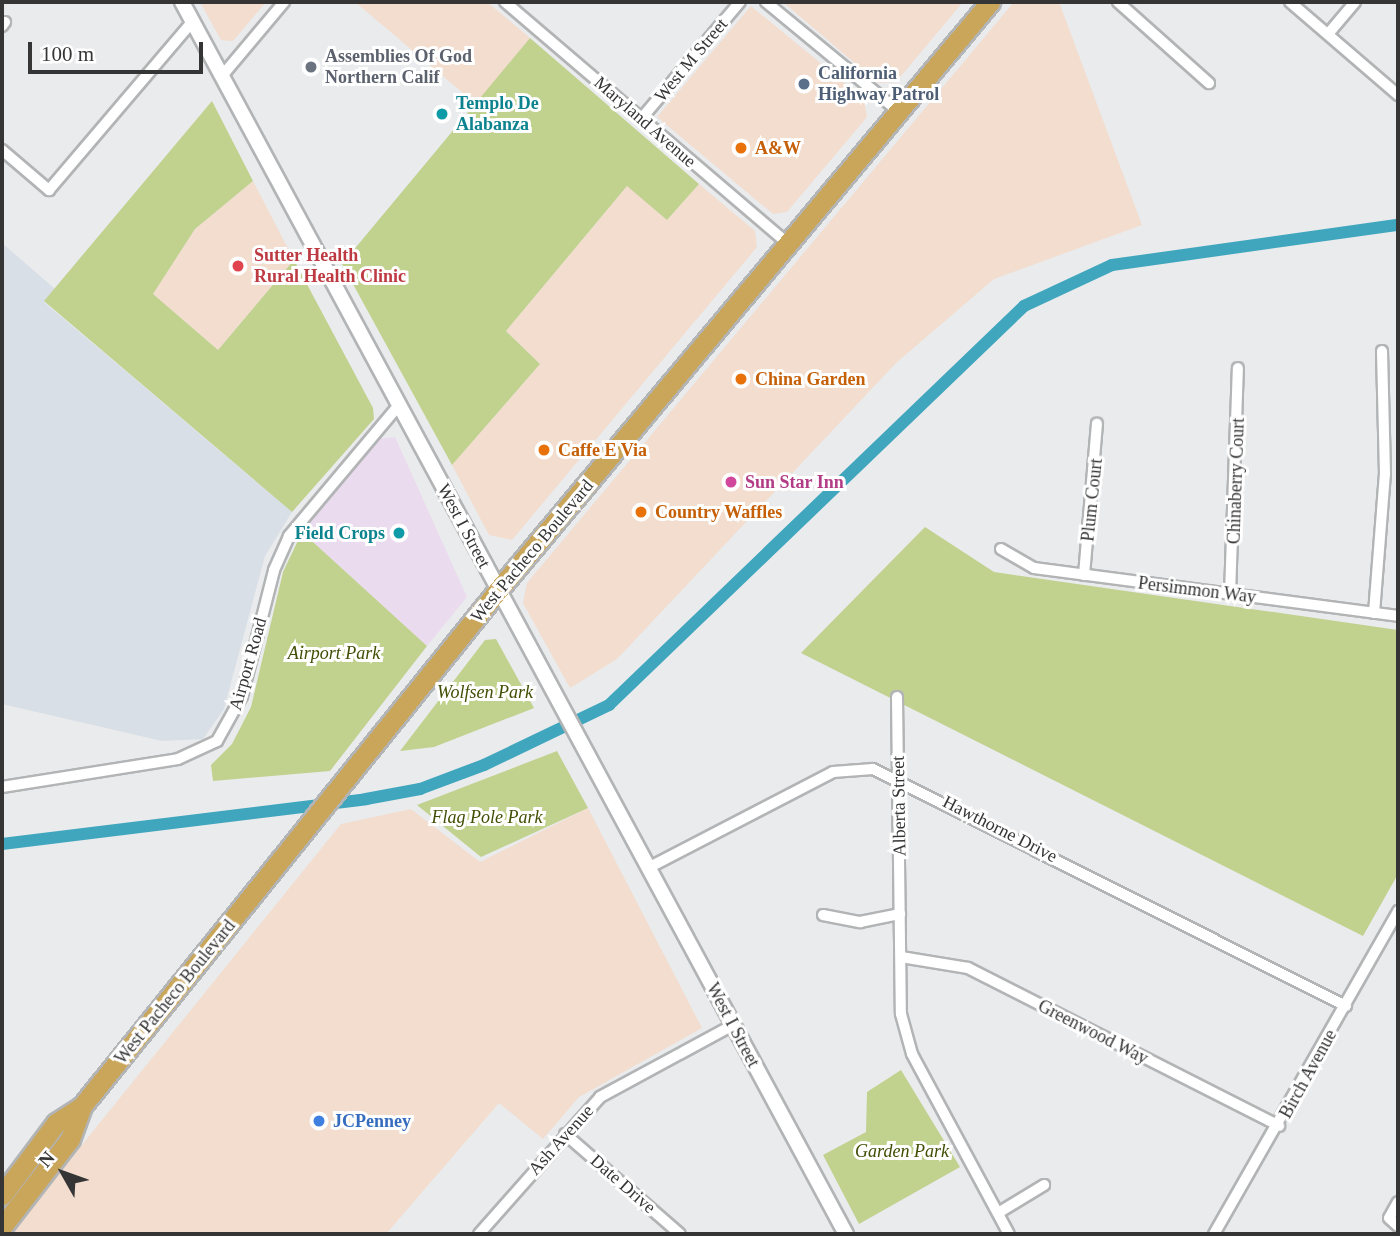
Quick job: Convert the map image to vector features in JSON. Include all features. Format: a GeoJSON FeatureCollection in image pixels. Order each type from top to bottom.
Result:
{"type":"FeatureCollection","features":[{"type":"Feature","properties":{"kind":"highway","name":"West Pacheco Boulevard"},"geometry":{"type":"LineString","coordinates":[[2,1195],[56,1123],[82,1106],[310,827],[498,590],[786,242],[990,2]]}},
{"type":"Feature","properties":{"kind":"highway","name":"West Pacheco Boulevard"},"geometry":{"type":"LineString","coordinates":[[2,1227],[70,1139],[82,1106]]}},
{"type":"Feature","properties":{"kind":"street","name":"West I Street"},"geometry":{"type":"LineString","coordinates":[[182,2],[846,1234]]}},
{"type":"Feature","properties":{"kind":"street"},"geometry":{"type":"LineString","coordinates":[[222,76],[284,2]]}},
{"type":"Feature","properties":{"kind":"street","name":"Maryland Avenue"},"geometry":{"type":"LineString","coordinates":[[505,2],[786,242]]}},
{"type":"Feature","properties":{"kind":"street","name":"West M Street"},"geometry":{"type":"LineString","coordinates":[[641,119],[740,2]]}},
{"type":"Feature","properties":{"kind":"street"},"geometry":{"type":"LineString","coordinates":[[766,2],[898,111]]}},
{"type":"Feature","properties":{"kind":"street"},"geometry":{"type":"LineString","coordinates":[[1118,2],[1209,83]]}},
{"type":"Feature","properties":{"kind":"street"},"geometry":{"type":"LineString","coordinates":[[1290,2],[1398,95]]}},
{"type":"Feature","properties":{"kind":"street"},"geometry":{"type":"LineString","coordinates":[[1328,34],[1355,2]]}},
{"type":"Feature","properties":{"kind":"street"},"geometry":{"type":"LineString","coordinates":[[2,150],[49,190],[193,21]]}},
{"type":"Feature","properties":{"kind":"street"},"geometry":{"type":"LineString","coordinates":[[1374,613],[1385,474],[1382,351]]}},
{"type":"Feature","properties":{"kind":"street","name":"Chinaberry Court"},"geometry":{"type":"LineString","coordinates":[[1230,594],[1238,368]]}},
{"type":"Feature","properties":{"kind":"street","name":"Airport Road"},"geometry":{"type":"LineString","coordinates":[[2,787],[178,759],[217,741],[242,696],[289,536],[398,406]]}},
{"type":"Feature","properties":{"kind":"street","name":"Plum Court"},"geometry":{"type":"LineString","coordinates":[[1084,575],[1097,424]]}},
{"type":"Feature","properties":{"kind":"street","name":"Persimmon Way"},"geometry":{"type":"LineString","coordinates":[[1000,549],[1034,568],[1398,616]]}},
{"type":"Feature","properties":{"kind":"street","name":"Alberta Street"},"geometry":{"type":"LineString","coordinates":[[897,697],[901,1014],[912,1054],[1009,1234]]}},
{"type":"Feature","properties":{"kind":"street","name":"Hawthorne Drive"},"geometry":{"type":"LineString","coordinates":[[648,868],[833,772],[873,769],[898,777],[1346,1006]]}},
{"type":"Feature","properties":{"kind":"street","name":"Birch Avenue"},"geometry":{"type":"LineString","coordinates":[[1214,1234],[1279,1126],[1398,911]]}},
{"type":"Feature","properties":{"kind":"street"},"geometry":{"type":"LineString","coordinates":[[823,915],[860,922],[900,914]]}},
{"type":"Feature","properties":{"kind":"street","name":"Greenwood Way"},"geometry":{"type":"LineString","coordinates":[[901,957],[968,968],[1279,1126]]}},
{"type":"Feature","properties":{"kind":"street","name":"Ash Avenue"},"geometry":{"type":"LineString","coordinates":[[479,1234],[600,1097],[733,1025]]}},
{"type":"Feature","properties":{"kind":"street","name":"Date Drive"},"geometry":{"type":"LineString","coordinates":[[565,1135],[680,1234]]}},
{"type":"Feature","properties":{"kind":"street"},"geometry":{"type":"LineString","coordinates":[[998,1213],[1044,1185]]}},
{"type":"Feature","properties":{"kind":"street"},"geometry":{"type":"LineString","coordinates":[[1394,1222],[1398,1202]]}},
{"type":"Feature","properties":{"kind":"shaded area"},"geometry":{"type":"Polygon","coordinates":[[[200,2],[266,2],[233,41],[221,40],[200,2]]]}},
{"type":"Feature","properties":{"kind":"shaded area"},"geometry":{"type":"Polygon","coordinates":[[[355,2],[487,2],[530,38],[476,104],[355,2]]]}},
{"type":"Feature","properties":{"kind":"shaded area"},"geometry":{"type":"Polygon","coordinates":[[[783,2],[963,2],[896,82],[878,83],[783,2]]]}},
{"type":"Feature","properties":{"kind":"shaded area"},"geometry":{"type":"Polygon","coordinates":[[[1014,2],[1059,2],[1142,225],[994,279],[896,363],[617,659],[570,688],[523,603],[527,583],[1014,2]]]}},
{"type":"Feature","properties":{"kind":"shaded area"},"geometry":{"type":"Polygon","coordinates":[[[751,6],[864,99],[867,117],[787,212],[773,214],[657,117],[751,6]]]}},
{"type":"Feature","properties":{"kind":"shaded area"},"geometry":{"type":"Polygon","coordinates":[[[253,181],[294,260],[218,350],[153,294],[195,229],[253,181]]]}},
{"type":"Feature","properties":{"kind":"shaded area"},"geometry":{"type":"Polygon","coordinates":[[[699,184],[755,231],[757,247],[512,540],[489,535],[452,465],[540,364],[506,331],[628,185],[667,220],[699,184]]]}},
{"type":"Feature","properties":{"kind":"shaded area"},"geometry":{"type":"Polygon","coordinates":[[[2,243],[55,289],[44,302],[292,512],[265,556],[224,709],[203,739],[162,741],[2,704],[2,243]]]}},
{"type":"Feature","properties":{"kind":"shaded area"},"geometry":{"type":"Polygon","coordinates":[[[395,437],[467,597],[427,646],[302,532],[379,439],[395,437]]]}},
{"type":"Feature","properties":{"kind":"shaded area"},"geometry":{"type":"Polygon","coordinates":[[[588,808],[702,1028],[579,1097],[543,1139],[499,1103],[386,1234],[10,1234],[341,824],[411,809],[480,862],[588,808]]]}},
{"type":"Feature","properties":{"kind":"green space"},"geometry":{"type":"Polygon","coordinates":[[[530,38],[699,184],[667,220],[627,186],[506,331],[540,364],[452,465],[342,264],[530,38]]]}},
{"type":"Feature","properties":{"kind":"green space"},"geometry":{"type":"Polygon","coordinates":[[[212,101],[253,181],[195,229],[153,294],[218,350],[294,260],[373,408],[374,419],[292,512],[44,301],[212,101]]]}},
{"type":"Feature","properties":{"kind":"green space"},"geometry":{"type":"Polygon","coordinates":[[[925,527],[994,572],[1398,630],[1398,874],[1363,936],[801,653],[925,527]]]}},
{"type":"Feature","properties":{"kind":"green space","name":"Airport Park"},"geometry":{"type":"Polygon","coordinates":[[[302,532],[427,646],[330,771],[213,781],[211,765],[232,744],[251,707],[283,572],[302,532]]]}},
{"type":"Feature","properties":{"kind":"green space","name":"Wolfsen Park"},"geometry":{"type":"Polygon","coordinates":[[[496,639],[534,708],[434,747],[400,751],[485,640],[496,639]]]}},
{"type":"Feature","properties":{"kind":"green space","name":"Flag Pole Park"},"geometry":{"type":"Polygon","coordinates":[[[557,751],[588,808],[481,857],[417,805],[557,751]]]}},
{"type":"Feature","properties":{"kind":"green space","name":"Garden Park"},"geometry":{"type":"Polygon","coordinates":[[[901,1070],[960,1167],[859,1224],[823,1155],[866,1132],[867,1092],[901,1070]]]}},
{"type":"Feature","properties":{"kind":"waterway"},"geometry":{"type":"LineString","coordinates":[[2,844],[366,799],[420,789],[484,765],[609,705],[1024,306],[1112,265],[1398,225]]}},
{"type":"Feature","properties":{"kind":"place","name":"Assemblies Of God Northern Calif"},"geometry":{"type":"Point","coordinates":[311,67]}},
{"type":"Feature","properties":{"kind":"place","name":"California Highway Patrol"},"geometry":{"type":"Point","coordinates":[804,84]}},
{"type":"Feature","properties":{"kind":"place","name":"Templo De Alabanza"},"geometry":{"type":"Point","coordinates":[442,114]}},
{"type":"Feature","properties":{"kind":"place","name":"A&W"},"geometry":{"type":"Point","coordinates":[741,148]}},
{"type":"Feature","properties":{"kind":"place","name":"Sutter Health Rural Health Clinic"},"geometry":{"type":"Point","coordinates":[238,266]}},
{"type":"Feature","properties":{"kind":"place","name":"China Garden"},"geometry":{"type":"Point","coordinates":[741,379]}},
{"type":"Feature","properties":{"kind":"place","name":"Caffe E Via"},"geometry":{"type":"Point","coordinates":[544,450]}},
{"type":"Feature","properties":{"kind":"place","name":"Sun Star Inn"},"geometry":{"type":"Point","coordinates":[731,482]}},
{"type":"Feature","properties":{"kind":"place","name":"Country Waffles"},"geometry":{"type":"Point","coordinates":[641,512]}},
{"type":"Feature","properties":{"kind":"place","name":"Field Crops"},"geometry":{"type":"Point","coordinates":[399,533]}},
{"type":"Feature","properties":{"kind":"place","name":"JCPenney"},"geometry":{"type":"Point","coordinates":[319,1121]}}]}
